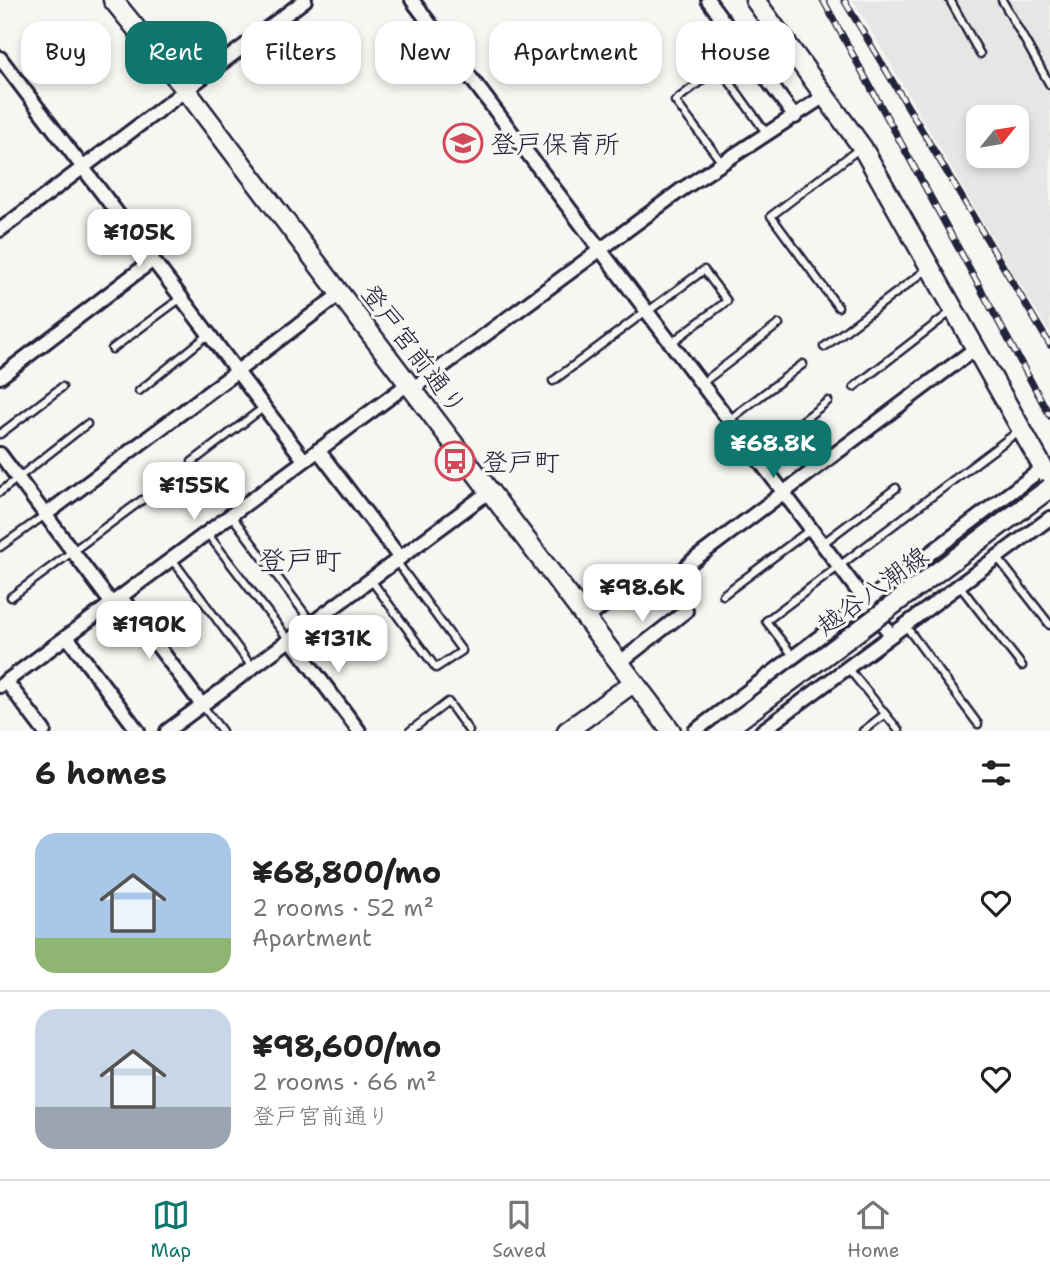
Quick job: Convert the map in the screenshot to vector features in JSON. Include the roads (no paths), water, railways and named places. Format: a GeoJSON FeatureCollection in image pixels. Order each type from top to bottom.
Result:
{"type":"FeatureCollection","features":[{"type":"Feature","properties":{"kind":"street","name":"登戸宮前通り"},"geometry":{"type":"LineString","coordinates":[[113,0],[186,90],[671,731]]}},
{"type":"Feature","properties":{"kind":"street"},"geometry":{"type":"LineString","coordinates":[[0,230],[306,0]]}},
{"type":"Feature","properties":{"kind":"street"},"geometry":{"type":"LineString","coordinates":[[411,0],[891,635]]}},
{"type":"Feature","properties":{"kind":"street"},"geometry":{"type":"LineString","coordinates":[[708,0],[795,117]]}},
{"type":"Feature","properties":{"kind":"street"},"geometry":{"type":"LineString","coordinates":[[695,731],[1047,474],[862,147],[755,0]]}},
{"type":"Feature","properties":{"kind":"street"},"geometry":{"type":"LineString","coordinates":[[0,58],[304,460]]}},
{"type":"Feature","properties":{"kind":"street"},"geometry":{"type":"LineString","coordinates":[[44,731],[3,683],[24,665],[68,638],[304,460],[599,249],[826,95]]}},
{"type":"Feature","properties":{"kind":"street"},"geometry":{"type":"LineString","coordinates":[[0,377],[153,260]]}},
{"type":"Feature","properties":{"kind":"street"},"geometry":{"type":"LineString","coordinates":[[45,515],[340,294]]}},
{"type":"Feature","properties":{"kind":"street"},"geometry":{"type":"LineString","coordinates":[[586,618],[636,581],[664,588],[691,562],[976,348]]}},
{"type":"Feature","properties":{"kind":"street"},"geometry":{"type":"LineString","coordinates":[[318,450],[398,559]]}},
{"type":"Feature","properties":{"kind":"street"},"geometry":{"type":"LineString","coordinates":[[0,454],[73,551],[117,600],[202,705]]}},
{"type":"Feature","properties":{"kind":"street","name":"越谷八潮線"},"geometry":{"type":"LineString","coordinates":[[724,731],[1050,488]]}},
{"type":"Feature","properties":{"kind":"street"},"geometry":{"type":"LineString","coordinates":[[167,731],[490,491]]}},
{"type":"Feature","properties":{"kind":"street"},"geometry":{"type":"LineString","coordinates":[[767,729],[1050,518]]}},
{"type":"Feature","properties":{"kind":"street"},"geometry":{"type":"LineString","coordinates":[[619,663],[686,611],[668,585]]}},
{"type":"Feature","properties":{"kind":"street"},"geometry":{"type":"LineString","coordinates":[[68,638],[138,731]]}},
{"type":"Feature","properties":{"kind":"street"},"geometry":{"type":"LineString","coordinates":[[290,640],[359,731]]}},
{"type":"Feature","properties":{"kind":"street"},"geometry":{"type":"LineString","coordinates":[[568,731],[634,682]]}},
{"type":"Feature","properties":{"kind":"lane"},"geometry":{"type":"LineString","coordinates":[[950,0],[980,54]]}},
{"type":"Feature","properties":{"kind":"lane"},"geometry":{"type":"LineString","coordinates":[[1002,0],[1050,85]]}},
{"type":"Feature","properties":{"kind":"lane"},"geometry":{"type":"LineString","coordinates":[[723,164],[675,101],[719,67],[767,134]]}},
{"type":"Feature","properties":{"kind":"lane"},"geometry":{"type":"LineString","coordinates":[[838,307],[771,216],[862,147]]}},
{"type":"Feature","properties":{"kind":"lane"},"geometry":{"type":"LineString","coordinates":[[824,346],[930,267]]}},
{"type":"Feature","properties":{"kind":"lane"},"geometry":{"type":"LineString","coordinates":[[553,381],[704,270],[727,301],[671,343]]}},
{"type":"Feature","properties":{"kind":"lane"},"geometry":{"type":"LineString","coordinates":[[113,349],[181,298]]}},
{"type":"Feature","properties":{"kind":"lane"},"geometry":{"type":"LineString","coordinates":[[854,387],[954,310]]}},
{"type":"Feature","properties":{"kind":"lane"},"geometry":{"type":"LineString","coordinates":[[701,384],[779,324]]}},
{"type":"Feature","properties":{"kind":"lane"},"geometry":{"type":"LineString","coordinates":[[139,391],[209,334]]}},
{"type":"Feature","properties":{"kind":"lane"},"geometry":{"type":"LineString","coordinates":[[729,420],[803,364]]}},
{"type":"Feature","properties":{"kind":"lane"},"geometry":{"type":"LineString","coordinates":[[0,434],[62,387]]}},
{"type":"Feature","properties":{"kind":"lane"},"geometry":{"type":"LineString","coordinates":[[756,457],[828,401]]}},
{"type":"Feature","properties":{"kind":"lane"},"geometry":{"type":"LineString","coordinates":[[192,461],[264,407]]}},
{"type":"Feature","properties":{"kind":"lane"},"geometry":{"type":"LineString","coordinates":[[0,492],[87,424]]}},
{"type":"Feature","properties":{"kind":"lane"},"geometry":{"type":"LineString","coordinates":[[794,657],[766,621],[1022,429]]}},
{"type":"Feature","properties":{"kind":"lane"},"geometry":{"type":"LineString","coordinates":[[822,544],[896,488]]}},
{"type":"Feature","properties":{"kind":"lane"},"geometry":{"type":"LineString","coordinates":[[11,597],[142,500]]}},
{"type":"Feature","properties":{"kind":"lane"},"geometry":{"type":"LineString","coordinates":[[0,547],[45,515]]}},
{"type":"Feature","properties":{"kind":"lane"},"geometry":{"type":"LineString","coordinates":[[231,516],[312,623]]}},
{"type":"Feature","properties":{"kind":"lane"},"geometry":{"type":"LineString","coordinates":[[723,595],[811,529]]}},
{"type":"Feature","properties":{"kind":"lane"},"geometry":{"type":"LineString","coordinates":[[207,533],[290,640]]}},
{"type":"Feature","properties":{"kind":"lane"},"geometry":{"type":"LineString","coordinates":[[996,557],[1050,625]]}},
{"type":"Feature","properties":{"kind":"lane"},"geometry":{"type":"LineString","coordinates":[[172,559],[253,667]]}},
{"type":"Feature","properties":{"kind":"lane"},"geometry":{"type":"LineString","coordinates":[[370,580],[436,668],[462,651],[398,559]]}},
{"type":"Feature","properties":{"kind":"lane"},"geometry":{"type":"LineString","coordinates":[[959,585],[1022,666]]}},
{"type":"Feature","properties":{"kind":"lane"},"geometry":{"type":"LineString","coordinates":[[905,625],[978,724]]}},
{"type":"Feature","properties":{"kind":"lane"},"geometry":{"type":"LineString","coordinates":[[848,668],[899,731]]}},
{"type":"Feature","properties":{"kind":"lane"},"geometry":{"type":"LineString","coordinates":[[410,731],[448,702],[470,731]]}},
{"type":"Feature","properties":{"kind":"lane"},"geometry":{"type":"LineString","coordinates":[[202,705],[222,731]]}},
{"type":"Feature","properties":{"kind":"lane"},"geometry":{"type":"LineString","coordinates":[[863,731],[885,714]]}},
{"type":"Feature","properties":{"kind":"railway"},"geometry":{"type":"LineString","coordinates":[[823,0],[1050,416]]}},
{"type":"Feature","properties":{"kind":"railway"},"geometry":{"type":"LineString","coordinates":[[844,0],[1050,345]]}},
{"type":"Feature","properties":{"kind":"place","name":"登戸保育所"},"geometry":{"type":"Point","coordinates":[463,143]}},
{"type":"Feature","properties":{"kind":"place","name":"登戸町"},"geometry":{"type":"Point","coordinates":[455,461]}},
{"type":"Feature","properties":{"kind":"district","name":"登戸町"},"geometry":{"type":"Point","coordinates":[300,560]}}]}
